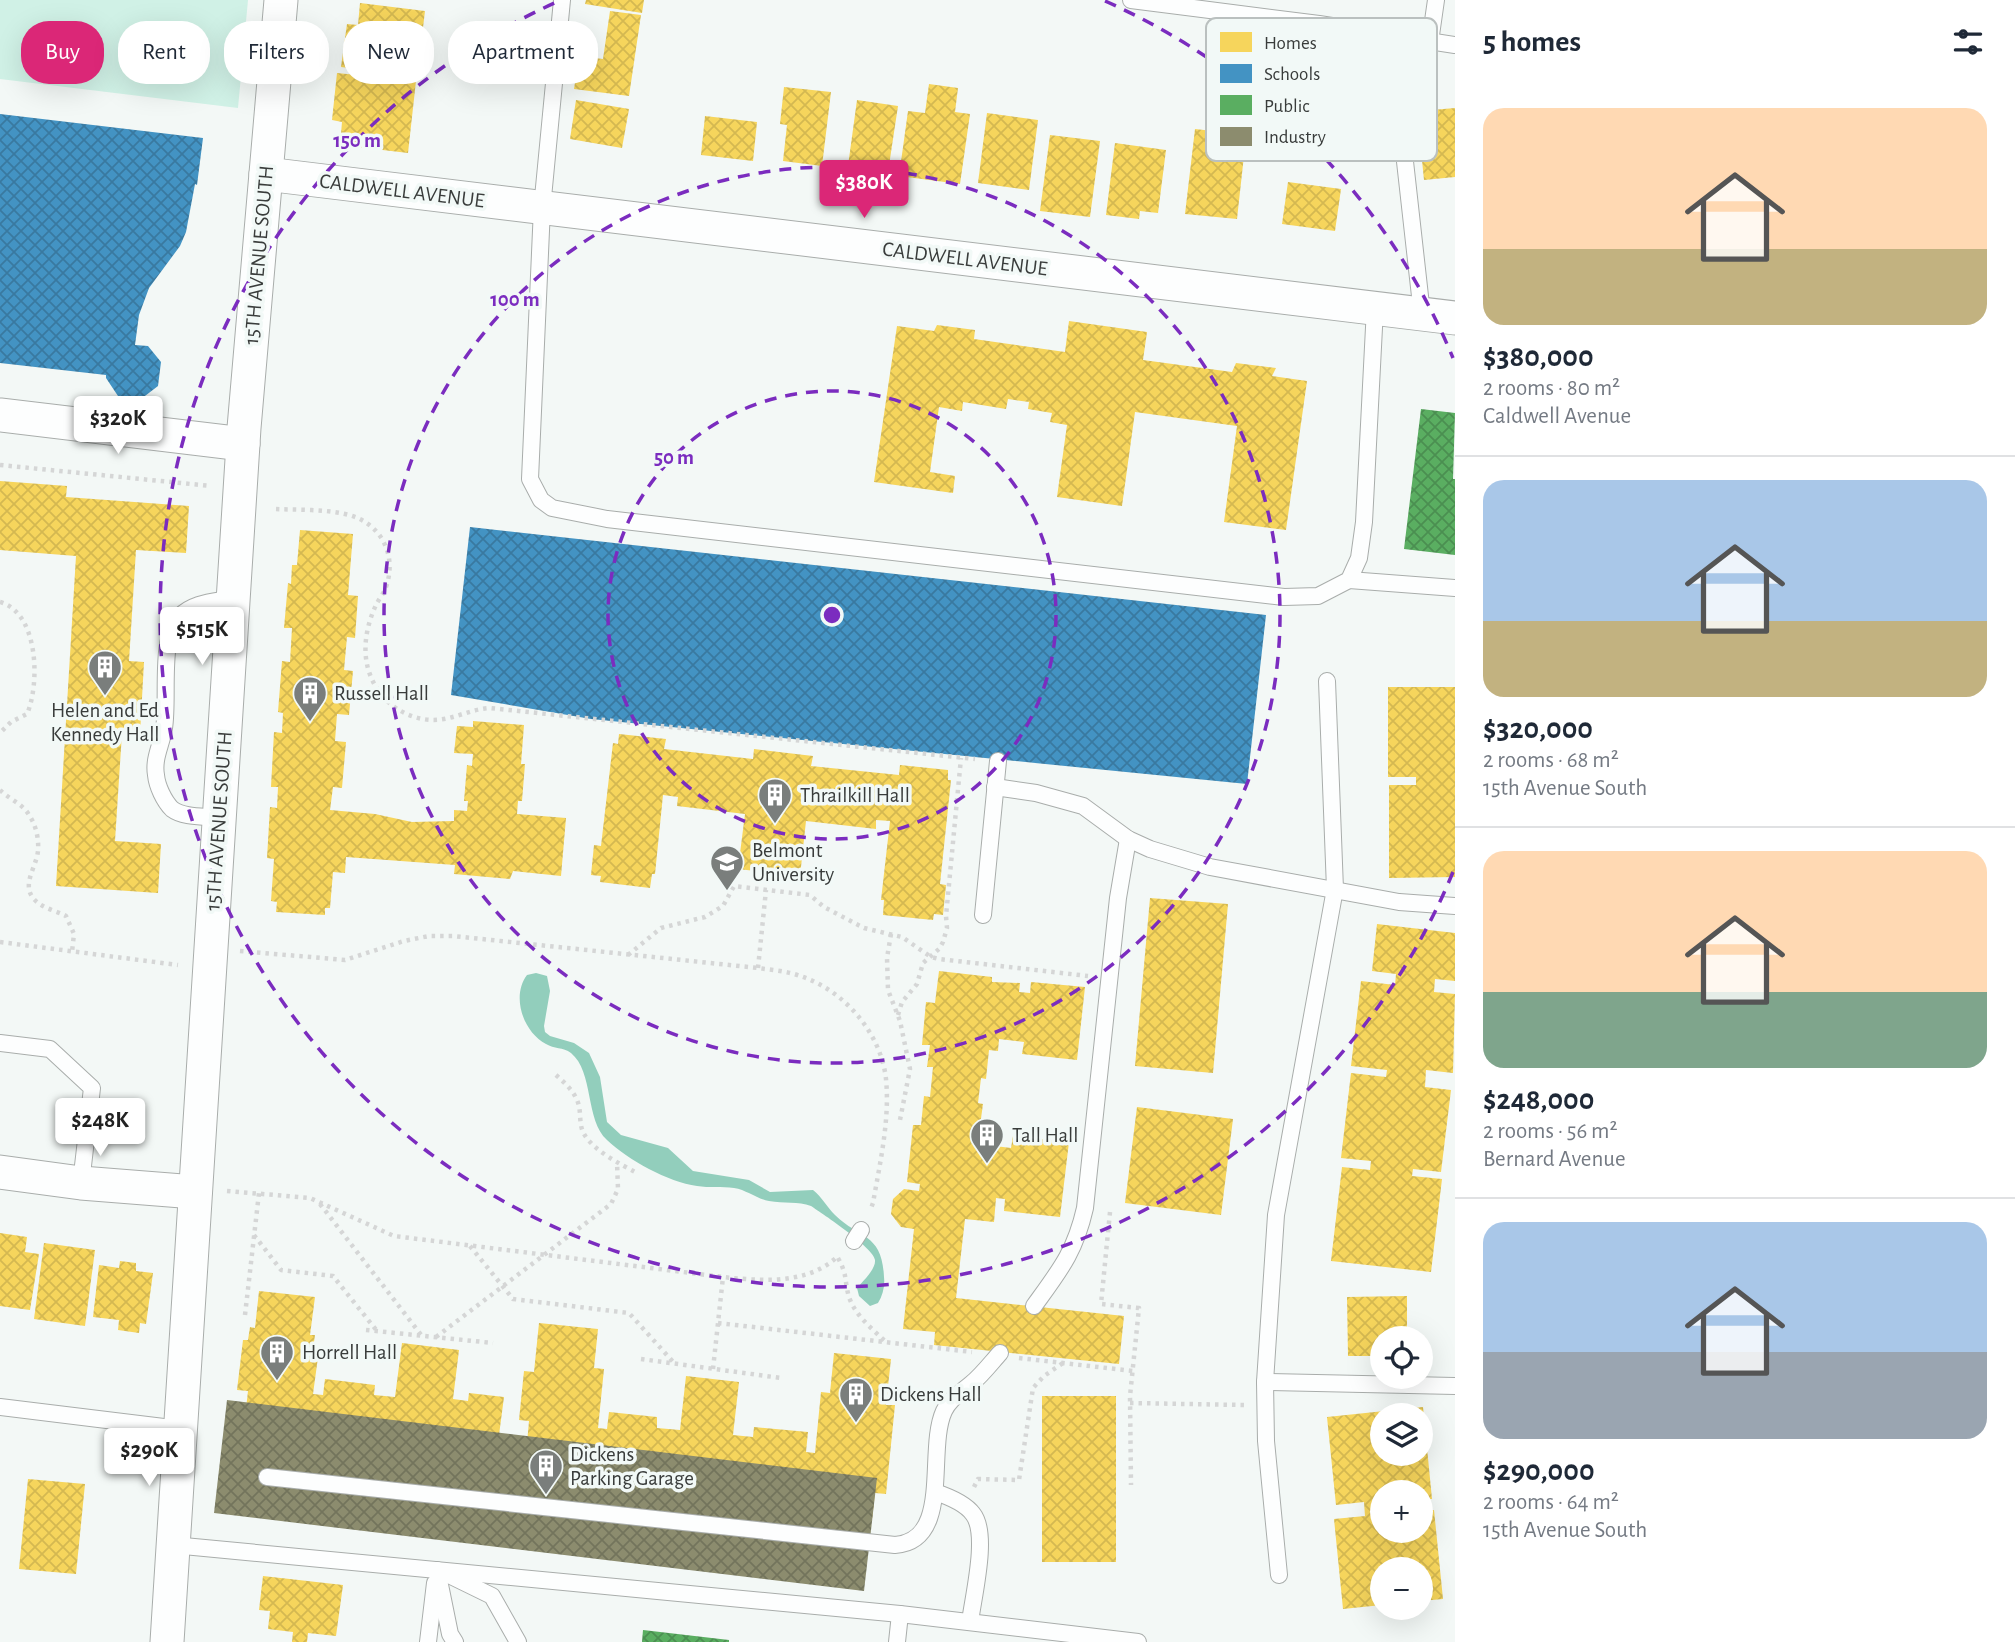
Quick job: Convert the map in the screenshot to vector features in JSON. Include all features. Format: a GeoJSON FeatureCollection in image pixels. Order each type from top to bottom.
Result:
{"type":"FeatureCollection","features":[{"type":"Feature","properties":{"kind":"street","name":"15TH AVENUE SOUTH"},"geometry":{"type":"LineString","coordinates":[[167,1642],[243,444],[281,0]]}},
{"type":"Feature","properties":{"kind":"street","name":"CALDWELL AVENUE"},"geometry":{"type":"LineString","coordinates":[[266,174],[1455,318]]}},
{"type":"Feature","properties":{"kind":"street"},"geometry":{"type":"LineString","coordinates":[[0,415],[243,444]]}},
{"type":"Feature","properties":{"kind":"street"},"geometry":{"type":"LineString","coordinates":[[0,1172],[81,1183],[195,1192]]}},
{"type":"Feature","properties":{"kind":"lane"},"geometry":{"type":"LineString","coordinates":[[562,0],[542,208],[530,479],[541,500],[552,508],[607,519],[1284,597],[1318,596],[1349,580],[1455,588]]}},
{"type":"Feature","properties":{"kind":"lane"},"geometry":{"type":"LineString","coordinates":[[1131,0],[1261,18]]}},
{"type":"Feature","properties":{"kind":"lane"},"geometry":{"type":"LineString","coordinates":[[1433,18],[1436,0]]}},
{"type":"Feature","properties":{"kind":"lane"},"geometry":{"type":"LineString","coordinates":[[1437,43],[1455,45]]}},
{"type":"Feature","properties":{"kind":"lane"},"geometry":{"type":"LineString","coordinates":[[1405,161],[1422,314]]}},
{"type":"Feature","properties":{"kind":"lane"},"geometry":{"type":"LineString","coordinates":[[1349,580],[1359,558],[1364,522],[1375,308]]}},
{"type":"Feature","properties":{"kind":"lane"},"geometry":{"type":"LineString","coordinates":[[219,818],[187,815],[173,809],[166,801],[156,776],[155,761],[164,731],[168,648],[176,620],[195,605],[233,598]]}},
{"type":"Feature","properties":{"kind":"lane"},"geometry":{"type":"LineString","coordinates":[[1279,1575],[1265,1382],[1276,1215],[1335,889],[1327,681]]}},
{"type":"Feature","properties":{"kind":"lane"},"geometry":{"type":"LineString","coordinates":[[983,915],[998,761]]}},
{"type":"Feature","properties":{"kind":"lane"},"geometry":{"type":"LineString","coordinates":[[995,787],[1036,793],[1083,806],[1128,839],[1150,849],[1210,867],[1399,902],[1455,906]]}},
{"type":"Feature","properties":{"kind":"lane"},"geometry":{"type":"LineString","coordinates":[[1034,1306],[1071,1252],[1079,1234],[1086,1198],[1118,898],[1128,839]]}},
{"type":"Feature","properties":{"kind":"lane"},"geometry":{"type":"LineString","coordinates":[[0,1044],[50,1049],[92,1088],[81,1183]]}},
{"type":"Feature","properties":{"kind":"lane"},"geometry":{"type":"LineString","coordinates":[[267,1477],[895,1545],[909,1544],[921,1535],[933,1511],[935,1454],[942,1415],[953,1397],[971,1384],[999,1354]]}},
{"type":"Feature","properties":{"kind":"lane"},"geometry":{"type":"LineString","coordinates":[[1265,1382],[1455,1386]]}},
{"type":"Feature","properties":{"kind":"lane"},"geometry":{"type":"LineString","coordinates":[[0,1408],[180,1429]]}},
{"type":"Feature","properties":{"kind":"lane"},"geometry":{"type":"LineString","coordinates":[[935,1492],[962,1505],[973,1514],[979,1531],[970,1622]]}},
{"type":"Feature","properties":{"kind":"lane"},"geometry":{"type":"LineString","coordinates":[[173,1545],[900,1614],[1138,1642]]}},
{"type":"Feature","properties":{"kind":"lane"},"geometry":{"type":"LineString","coordinates":[[428,1642],[437,1570]]}},
{"type":"Feature","properties":{"kind":"lane"},"geometry":{"type":"LineString","coordinates":[[437,1570],[450,1634],[455,1642]]}},
{"type":"Feature","properties":{"kind":"lane"},"geometry":{"type":"LineString","coordinates":[[437,1570],[492,1596],[518,1642]]}},
{"type":"Feature","properties":{"kind":"lane"},"geometry":{"type":"LineString","coordinates":[[897,1642],[900,1614]]}},
{"type":"Feature","properties":{"kind":"path"},"geometry":{"type":"LineString","coordinates":[[0,466],[211,486]]}},
{"type":"Feature","properties":{"kind":"path"},"geometry":{"type":"LineString","coordinates":[[276,509],[344,514],[377,530],[383,539],[389,559],[387,585],[369,622],[366,665],[376,688],[386,701],[406,713],[432,720],[490,708],[998,761]]}},
{"type":"Feature","properties":{"kind":"path"},"geometry":{"type":"LineString","coordinates":[[0,602],[7,604],[23,621],[32,643],[36,673],[32,703],[27,714],[11,722],[0,733]]}},
{"type":"Feature","properties":{"kind":"path"},"geometry":{"type":"LineString","coordinates":[[898,1015],[902,1002],[915,988],[923,963],[939,949],[947,928],[961,758]]}},
{"type":"Feature","properties":{"kind":"path"},"geometry":{"type":"LineString","coordinates":[[0,790],[26,810],[34,826],[38,852],[28,882],[30,893],[42,905],[66,916],[74,934],[72,952]]}},
{"type":"Feature","properties":{"kind":"path"},"geometry":{"type":"LineString","coordinates":[[628,955],[661,928],[705,917],[723,906],[734,886],[810,895],[824,907],[864,928],[908,940],[931,957],[1109,979]]}},
{"type":"Feature","properties":{"kind":"path"},"geometry":{"type":"LineString","coordinates":[[758,968],[766,890]]}},
{"type":"Feature","properties":{"kind":"path"},"geometry":{"type":"LineString","coordinates":[[891,934],[886,974],[891,1000],[905,1036],[910,1069],[901,1120]]}},
{"type":"Feature","properties":{"kind":"path"},"geometry":{"type":"LineString","coordinates":[[195,1192],[229,1191],[310,1198],[394,1236],[723,1277],[788,1279],[811,1272],[837,1257],[857,1236],[873,1203],[885,1121],[886,1079],[881,1058],[863,1022],[835,993],[799,975],[758,968],[441,936],[404,941],[345,960],[211,948]]}},
{"type":"Feature","properties":{"kind":"path"},"geometry":{"type":"LineString","coordinates":[[0,942],[179,965]]}},
{"type":"Feature","properties":{"kind":"path"},"geometry":{"type":"LineString","coordinates":[[556,1076],[574,1094],[584,1135],[617,1162],[637,1173]]}},
{"type":"Feature","properties":{"kind":"path"},"geometry":{"type":"LineString","coordinates":[[436,1337],[611,1204],[618,1189],[617,1162]]}},
{"type":"Feature","properties":{"kind":"path"},"geometry":{"type":"LineString","coordinates":[[245,1315],[259,1193]]}},
{"type":"Feature","properties":{"kind":"path"},"geometry":{"type":"LineString","coordinates":[[1086,1198],[1111,1200],[1101,1304],[1139,1308],[1130,1403],[1131,1485]]}},
{"type":"Feature","properties":{"kind":"path"},"geometry":{"type":"LineString","coordinates":[[318,1201],[422,1336]]}},
{"type":"Feature","properties":{"kind":"path"},"geometry":{"type":"LineString","coordinates":[[254,1235],[281,1270],[333,1276],[377,1331]]}},
{"type":"Feature","properties":{"kind":"path"},"geometry":{"type":"LineString","coordinates":[[470,1246],[513,1299],[629,1313],[675,1364]]}},
{"type":"Feature","properties":{"kind":"path"},"geometry":{"type":"LineString","coordinates":[[837,1257],[846,1271],[848,1293],[855,1310],[886,1342]]}},
{"type":"Feature","properties":{"kind":"path"},"geometry":{"type":"LineString","coordinates":[[713,1369],[723,1277]]}},
{"type":"Feature","properties":{"kind":"path"},"geometry":{"type":"LineString","coordinates":[[718,1323],[1133,1371]]}},
{"type":"Feature","properties":{"kind":"path"},"geometry":{"type":"LineString","coordinates":[[366,1330],[493,1343]]}},
{"type":"Feature","properties":{"kind":"path"},"geometry":{"type":"LineString","coordinates":[[641,1359],[781,1378]]}},
{"type":"Feature","properties":{"kind":"path"},"geometry":{"type":"LineString","coordinates":[[962,1505],[978,1479],[1019,1480],[1033,1388],[1044,1376],[1063,1363]]}},
{"type":"Feature","properties":{"kind":"path"},"geometry":{"type":"LineString","coordinates":[[1130,1403],[1265,1405]]}},
{"type":"Feature","properties":{"kind":"shaded area"},"geometry":{"type":"Polygon","coordinates":[[[0,0],[248,0],[246,21],[224,21],[224,84],[240,84],[238,108],[41,84],[104,84],[104,21],[21,21],[21,82],[0,79],[0,0]]]}},
{"type":"Feature","properties":{"kind":"shaded area"},"geometry":{"type":"Polygon","coordinates":[[[536,973],[547,976],[550,991],[545,1032],[574,1043],[589,1053],[600,1077],[607,1122],[621,1135],[668,1148],[693,1171],[749,1180],[770,1192],[813,1190],[835,1215],[868,1239],[879,1252],[884,1284],[878,1303],[870,1306],[859,1296],[857,1288],[873,1267],[875,1260],[872,1255],[847,1232],[811,1206],[769,1201],[734,1188],[686,1184],[637,1162],[607,1140],[595,1121],[587,1084],[578,1061],[568,1051],[549,1046],[538,1038],[531,1031],[522,1013],[522,984],[527,975],[536,973]]]}},
{"type":"Feature","properties":{"kind":"building: Homes"},"geometry":{"type":"Polygon","coordinates":[[[586,0],[644,0],[642,13],[585,4],[586,0]]]}},
{"type":"Feature","properties":{"kind":"building: Homes"},"geometry":{"type":"Polygon","coordinates":[[[360,3],[425,11],[424,21],[358,21],[360,3]]]}},
{"type":"Feature","properties":{"kind":"building: Homes"},"geometry":{"type":"Polygon","coordinates":[[[610,11],[641,15],[629,96],[574,89],[575,84],[598,84],[598,58],[603,59],[610,11]]]}},
{"type":"Feature","properties":{"kind":"building: Homes"},"geometry":{"type":"Polygon","coordinates":[[[337,73],[343,74],[343,84],[416,84],[408,153],[340,145],[342,122],[332,120],[337,73]]]}},
{"type":"Feature","properties":{"kind":"building: Homes"},"geometry":{"type":"Polygon","coordinates":[[[929,84],[958,88],[955,112],[970,114],[960,184],[899,176],[908,111],[925,113],[929,84]]]}},
{"type":"Feature","properties":{"kind":"building: Homes"},"geometry":{"type":"Polygon","coordinates":[[[784,87],[831,92],[822,166],[783,161],[787,125],[780,124],[784,87]]]}},
{"type":"Feature","properties":{"kind":"building: Homes"},"geometry":{"type":"Polygon","coordinates":[[[576,100],[629,109],[622,148],[570,139],[576,100]]]}},
{"type":"Feature","properties":{"kind":"building: Homes"},"geometry":{"type":"Polygon","coordinates":[[[857,100],[898,106],[888,172],[848,166],[857,100]]]}},
{"type":"Feature","properties":{"kind":"building: Homes"},"geometry":{"type":"Polygon","coordinates":[[[1455,108],[1455,177],[1424,180],[1422,161],[1437,161],[1437,110],[1455,108]]]}},
{"type":"Feature","properties":{"kind":"building: Homes"},"geometry":{"type":"Polygon","coordinates":[[[987,113],[1038,120],[1029,190],[978,183],[987,113]]]}},
{"type":"Feature","properties":{"kind":"building: Homes"},"geometry":{"type":"Polygon","coordinates":[[[705,116],[757,122],[753,161],[701,155],[705,116]]]}},
{"type":"Feature","properties":{"kind":"building: Homes"},"geometry":{"type":"Polygon","coordinates":[[[1195,129],[1206,130],[1206,161],[1243,161],[1237,219],[1185,214],[1195,129]]]}},
{"type":"Feature","properties":{"kind":"building: Homes"},"geometry":{"type":"Polygon","coordinates":[[[1050,135],[1100,141],[1090,217],[1040,211],[1050,135]]]}},
{"type":"Feature","properties":{"kind":"building: Homes"},"geometry":{"type":"Polygon","coordinates":[[[1115,143],[1166,150],[1158,213],[1140,211],[1139,219],[1106,215],[1115,143]]]}},
{"type":"Feature","properties":{"kind":"building: Homes"},"geometry":{"type":"Polygon","coordinates":[[[1288,182],[1341,189],[1335,231],[1282,224],[1288,182]]]}},
{"type":"Feature","properties":{"kind":"building: Homes"},"geometry":{"type":"Polygon","coordinates":[[[1069,321],[1147,332],[1143,360],[1232,372],[1236,363],[1276,368],[1272,376],[1307,381],[1286,530],[1224,522],[1237,426],[1135,412],[1122,506],[1057,497],[1067,425],[1050,422],[1052,413],[1028,409],[1029,402],[1008,399],[1006,409],[963,402],[962,411],[939,407],[930,472],[955,476],[953,493],[874,482],[897,326],[934,331],[937,325],[975,330],[974,339],[1065,352],[1069,321]]]}},
{"type":"Feature","properties":{"kind":"building: Homes","name":"Helen and Ed Kennedy Hall"},"geometry":{"type":"Polygon","coordinates":[[[0,481],[67,486],[66,497],[189,506],[186,553],[136,550],[129,661],[144,662],[140,734],[122,733],[115,841],[161,844],[158,893],[56,886],[76,556],[0,550],[0,481]]]}},
{"type":"Feature","properties":{"kind":"building: Homes","name":"Russell Hall"},"geometry":{"type":"Polygon","coordinates":[[[300,530],[353,534],[348,595],[358,596],[355,638],[347,637],[344,670],[353,671],[349,715],[337,714],[335,741],[346,742],[342,788],[333,787],[330,810],[375,814],[412,822],[454,821],[454,810],[467,811],[468,801],[464,801],[467,765],[472,766],[473,754],[454,753],[457,726],[473,727],[473,721],[524,725],[521,764],[525,764],[522,801],[518,801],[517,814],[566,818],[561,876],[513,871],[510,879],[454,874],[455,865],[346,857],[345,873],[333,872],[330,908],[325,908],[325,915],[276,912],[277,902],[271,901],[274,859],[267,858],[270,807],[277,808],[278,787],[271,787],[274,732],[282,733],[283,713],[278,712],[282,661],[290,662],[292,628],[284,628],[288,583],[291,584],[292,565],[297,565],[300,530]]]}},
{"type":"Feature","properties":{"kind":"building: Homes"},"geometry":{"type":"Polygon","coordinates":[[[1388,687],[1455,687],[1455,877],[1389,878],[1389,785],[1416,785],[1416,777],[1388,777],[1388,687]]]}},
{"type":"Feature","properties":{"kind":"building: Homes","name":"Thrailkill Hall"},"geometry":{"type":"Polygon","coordinates":[[[619,734],[666,739],[664,749],[753,759],[754,749],[813,756],[811,766],[899,775],[900,765],[948,770],[948,780],[951,780],[940,884],[946,885],[943,915],[934,914],[933,920],[883,915],[884,900],[881,900],[890,821],[876,820],[876,829],[806,821],[800,876],[738,869],[745,814],[677,806],[678,797],[663,795],[655,874],[652,874],[650,888],[600,882],[601,876],[591,875],[594,845],[601,846],[613,743],[618,744],[619,734]]]}},
{"type":"Feature","properties":{"kind":"building: Homes"},"geometry":{"type":"Polygon","coordinates":[[[1150,898],[1228,904],[1213,1073],[1135,1066],[1150,898]]]}},
{"type":"Feature","properties":{"kind":"building: Homes"},"geometry":{"type":"Polygon","coordinates":[[[1377,924],[1455,933],[1455,981],[1435,979],[1434,992],[1455,994],[1453,1073],[1426,1070],[1425,1087],[1451,1090],[1441,1172],[1413,1169],[1412,1176],[1442,1179],[1431,1272],[1331,1261],[1342,1167],[1370,1170],[1371,1161],[1341,1158],[1351,1073],[1386,1077],[1387,1070],[1351,1066],[1361,981],[1395,985],[1396,974],[1372,971],[1377,924]]]}},
{"type":"Feature","properties":{"kind":"building: Homes","name":"Tall Hall"},"geometry":{"type":"Polygon","coordinates":[[[939,971],[992,977],[992,982],[1020,983],[1019,992],[1030,993],[1031,982],[1085,987],[1077,1060],[1022,1054],[1024,1042],[999,1039],[998,1051],[989,1050],[986,1079],[981,1078],[978,1103],[983,1104],[979,1133],[988,1134],[987,1145],[1011,1148],[1013,1136],[1069,1142],[1060,1217],[1004,1211],[1005,1199],[996,1198],[994,1222],[965,1219],[956,1298],[1124,1316],[1119,1364],[934,1345],[935,1332],[903,1329],[914,1229],[901,1227],[891,1214],[893,1199],[904,1189],[919,1191],[920,1184],[907,1182],[913,1125],[921,1125],[924,1096],[930,1097],[933,1067],[927,1067],[930,1045],[922,1045],[926,1002],[935,1003],[939,971]]]}},
{"type":"Feature","properties":{"kind":"building: Homes"},"geometry":{"type":"Polygon","coordinates":[[[1137,1107],[1233,1119],[1221,1215],[1125,1203],[1137,1107]]]}},
{"type":"Feature","properties":{"kind":"building: Homes"},"geometry":{"type":"Polygon","coordinates":[[[0,1233],[27,1237],[25,1252],[39,1254],[30,1310],[0,1306],[0,1233]]]}},
{"type":"Feature","properties":{"kind":"building: Homes"},"geometry":{"type":"Polygon","coordinates":[[[44,1243],[95,1250],[85,1326],[34,1319],[44,1243]]]}},
{"type":"Feature","properties":{"kind":"building: Homes"},"geometry":{"type":"Polygon","coordinates":[[[120,1261],[136,1263],[136,1271],[153,1273],[146,1324],[140,1323],[139,1333],[118,1330],[119,1320],[93,1317],[99,1265],[119,1268],[120,1261]]]}},
{"type":"Feature","properties":{"kind":"building: Homes","name":"Horrell Hall"},"geometry":{"type":"Polygon","coordinates":[[[259,1291],[315,1297],[310,1335],[315,1335],[313,1349],[319,1350],[313,1394],[323,1395],[325,1379],[375,1385],[374,1395],[395,1397],[402,1343],[459,1350],[453,1399],[468,1401],[469,1393],[504,1397],[494,1473],[462,1469],[463,1461],[444,1458],[443,1466],[389,1460],[391,1449],[371,1447],[369,1458],[318,1452],[319,1440],[298,1438],[296,1450],[242,1443],[248,1391],[237,1390],[243,1340],[248,1340],[250,1327],[255,1328],[259,1291]]]}},
{"type":"Feature","properties":{"kind":"building: Homes"},"geometry":{"type":"Polygon","coordinates":[[[1407,1296],[1407,1326],[1370,1326],[1370,1356],[1348,1356],[1347,1297],[1407,1296]]]}},
{"type":"Feature","properties":{"kind":"building: Homes","name":"Dickens Hall"},"geometry":{"type":"Polygon","coordinates":[[[539,1323],[598,1329],[594,1368],[604,1369],[598,1428],[607,1429],[609,1412],[657,1417],[657,1428],[680,1430],[686,1376],[739,1382],[733,1435],[753,1437],[754,1427],[808,1432],[806,1452],[815,1453],[821,1392],[830,1393],[834,1353],[891,1359],[886,1405],[895,1405],[886,1494],[875,1493],[872,1519],[812,1512],[813,1500],[801,1499],[800,1509],[745,1504],[747,1490],[726,1487],[725,1498],[671,1492],[672,1480],[652,1478],[651,1489],[603,1484],[604,1471],[578,1469],[577,1482],[524,1476],[529,1421],[519,1420],[524,1371],[534,1372],[539,1323]]]}},
{"type":"Feature","properties":{"kind":"building: Homes"},"geometry":{"type":"Polygon","coordinates":[[[1042,1396],[1116,1396],[1116,1562],[1042,1562],[1042,1396]]]}},
{"type":"Feature","properties":{"kind":"building: Homes"},"geometry":{"type":"Polygon","coordinates":[[[1370,1413],[1370,1466],[1429,1466],[1430,1480],[1370,1480],[1370,1543],[1433,1543],[1434,1510],[1443,1599],[1433,1600],[1433,1557],[1370,1557],[1370,1606],[1343,1609],[1334,1519],[1365,1516],[1364,1502],[1336,1505],[1327,1417],[1370,1413]]]}},
{"type":"Feature","properties":{"kind":"building: Homes"},"geometry":{"type":"Polygon","coordinates":[[[28,1479],[85,1484],[76,1574],[19,1569],[28,1479]]]}},
{"type":"Feature","properties":{"kind":"building: Homes"},"geometry":{"type":"Polygon","coordinates":[[[263,1576],[343,1585],[336,1636],[308,1633],[307,1642],[292,1642],[293,1632],[268,1629],[270,1611],[259,1610],[263,1576]]]}},
{"type":"Feature","properties":{"kind":"building: Schools"},"geometry":{"type":"Polygon","coordinates":[[[0,114],[203,138],[197,185],[195,184],[186,232],[180,246],[149,288],[139,315],[135,345],[148,346],[161,362],[158,386],[141,399],[118,396],[106,375],[0,363],[0,114]]]}},
{"type":"Feature","properties":{"kind":"building: Schools"},"geometry":{"type":"Polygon","coordinates":[[[470,527],[1266,615],[1247,784],[591,719],[451,695],[470,527]]]}},
{"type":"Feature","properties":{"kind":"building: Public"},"geometry":{"type":"Polygon","coordinates":[[[1421,409],[1455,413],[1455,555],[1404,549],[1421,409]]]}},
{"type":"Feature","properties":{"kind":"building: Public"},"geometry":{"type":"Polygon","coordinates":[[[643,1630],[729,1640],[729,1642],[642,1642],[643,1630]]]}},
{"type":"Feature","properties":{"kind":"building: Industry","name":"Dickens Parking Garage"},"geometry":{"type":"Polygon","coordinates":[[[227,1400],[877,1478],[864,1591],[214,1513],[227,1400]]]}},
{"type":"Feature","properties":{"kind":"place","name":"Helen and Ed Kennedy Hall"},"geometry":{"type":"Point","coordinates":[105,697]}},
{"type":"Feature","properties":{"kind":"place","name":"Russell Hall"},"geometry":{"type":"Point","coordinates":[310,723]}},
{"type":"Feature","properties":{"kind":"place","name":"Thrailkill Hall"},"geometry":{"type":"Point","coordinates":[775,825]}},
{"type":"Feature","properties":{"kind":"place","name":"Belmont University"},"geometry":{"type":"Point","coordinates":[727,892]}},
{"type":"Feature","properties":{"kind":"place","name":"Tall Hall"},"geometry":{"type":"Point","coordinates":[987,1165]}},
{"type":"Feature","properties":{"kind":"place","name":"Horrell Hall"},"geometry":{"type":"Point","coordinates":[277,1382]}},
{"type":"Feature","properties":{"kind":"place","name":"Dickens Hall"},"geometry":{"type":"Point","coordinates":[856,1424]}},
{"type":"Feature","properties":{"kind":"place","name":"Dickens Parking Garage"},"geometry":{"type":"Point","coordinates":[546,1496]}}]}
